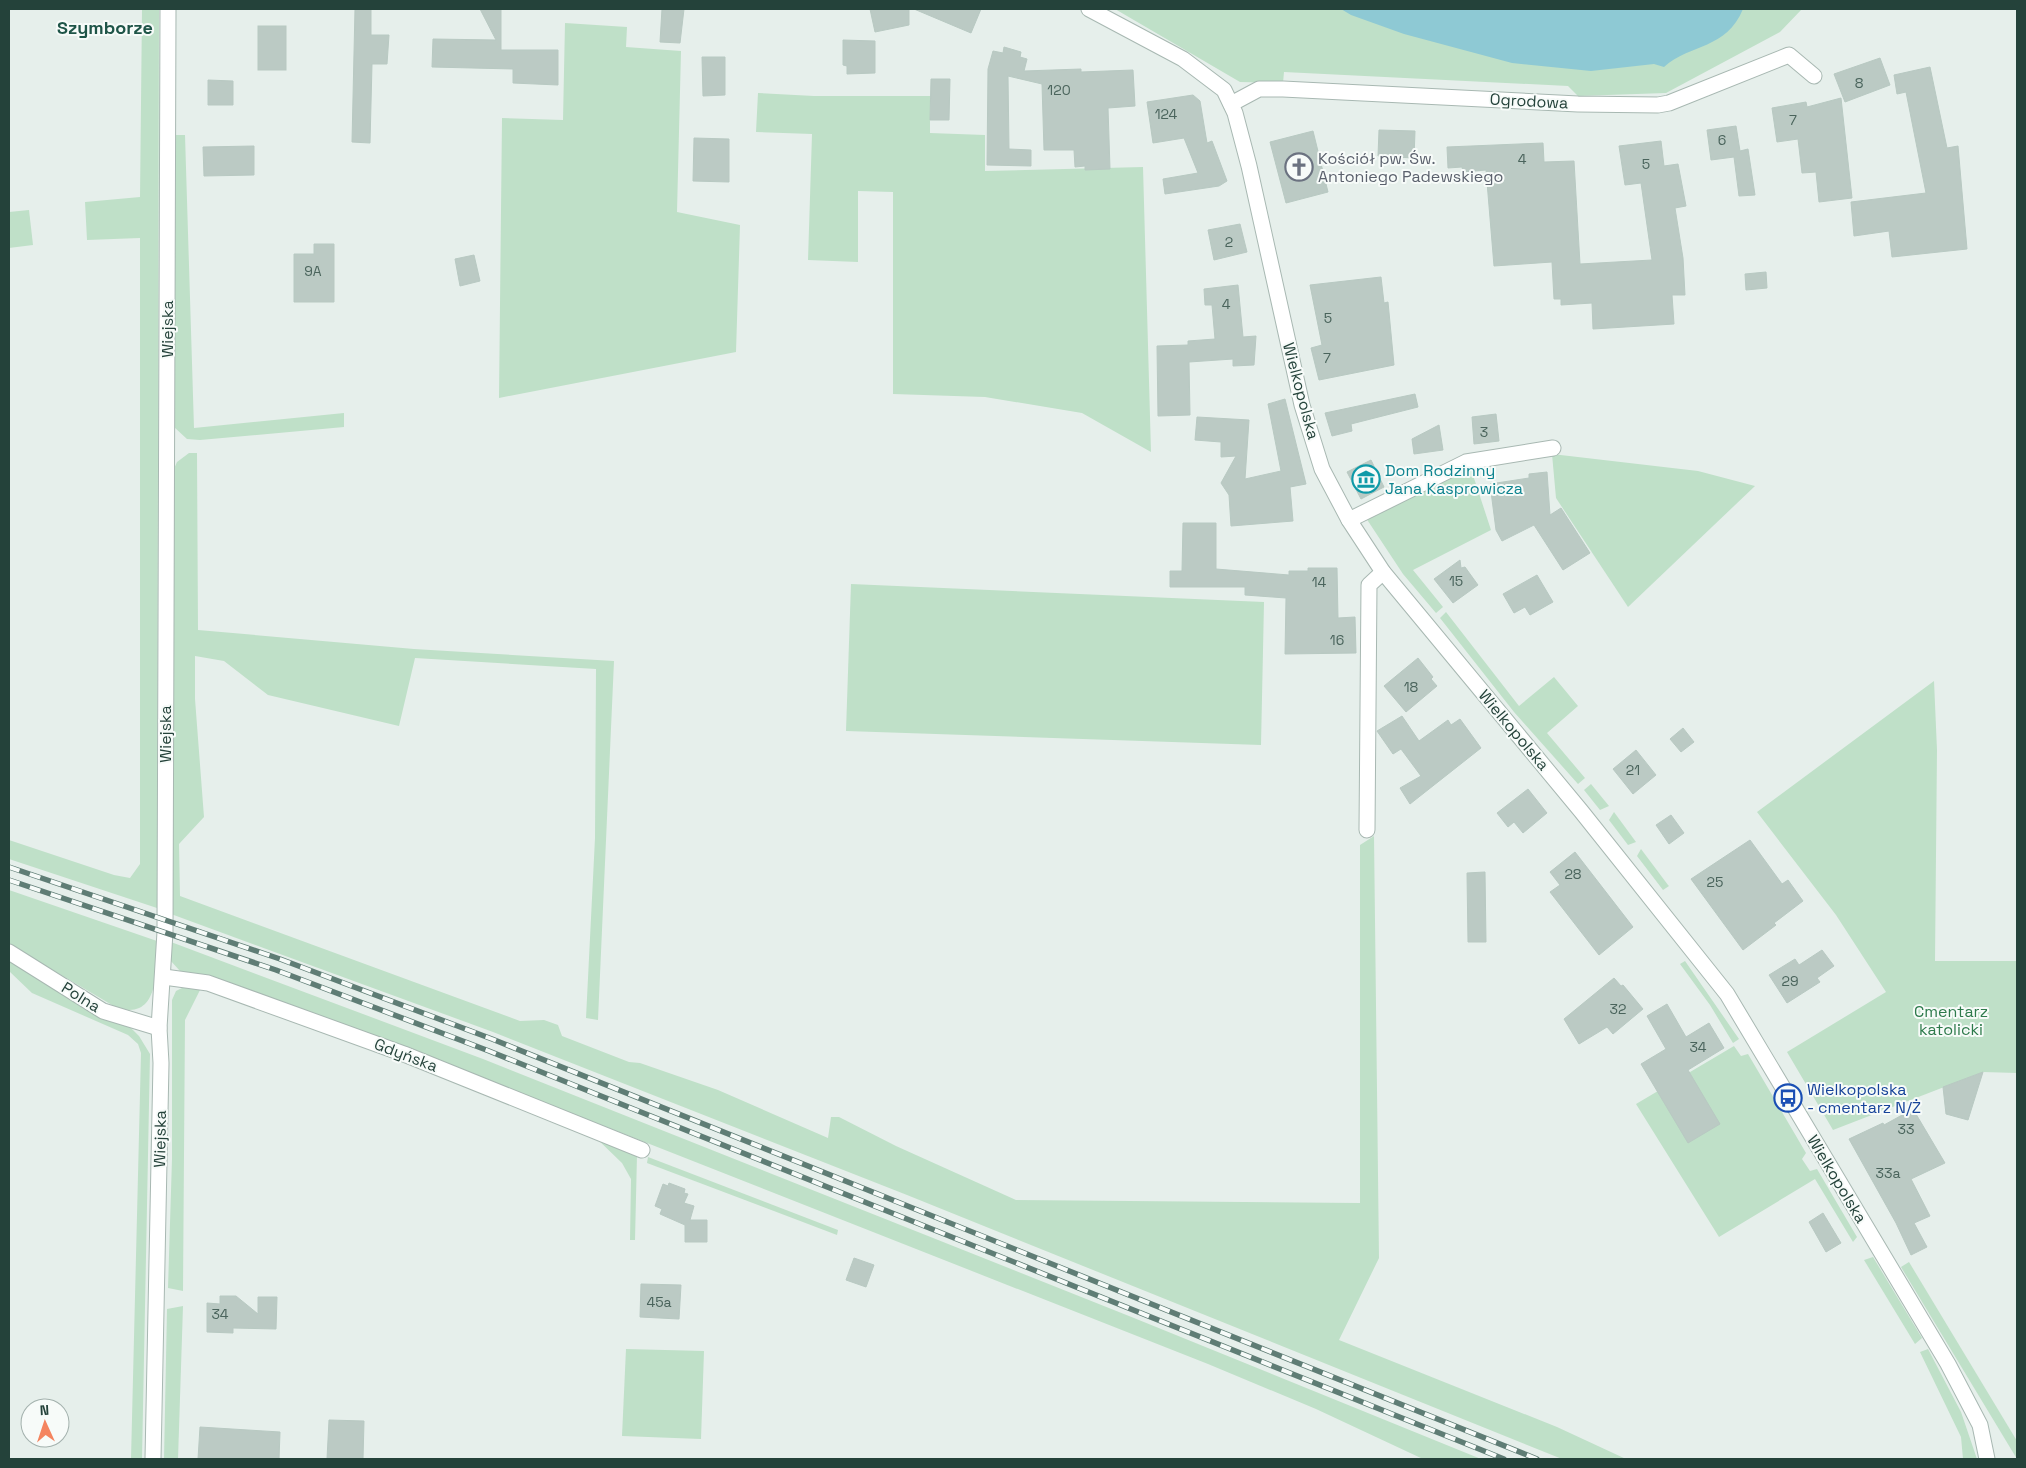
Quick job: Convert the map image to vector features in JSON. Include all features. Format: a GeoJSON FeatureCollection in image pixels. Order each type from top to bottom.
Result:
{"type":"FeatureCollection","features":[{"type":"Feature","properties":{"kind":"street","name":"Wiejska"},"geometry":{"type":"LineString","coordinates":[[154,1459],[161,1063],[159,1028],[164,977],[168,9]]}},
{"type":"Feature","properties":{"kind":"street","name":"Wielkopolska"},"geometry":{"type":"LineString","coordinates":[[1089,9],[1183,59],[1224,90],[1231,104],[1249,166],[1302,405],[1322,468],[1349,520],[1383,572],[1593,826],[1727,994],[1948,1364],[1980,1426],[1988,1459]]}},
{"type":"Feature","properties":{"kind":"street","name":"Ogrodowa"},"geometry":{"type":"LineString","coordinates":[[1231,104],[1259,90],[1283,89],[1578,104],[1658,105],[1669,103],[1789,55],[1814,76]]}},
{"type":"Feature","properties":{"kind":"street"},"geometry":{"type":"LineString","coordinates":[[1349,520],[1466,462],[1553,448]]}},
{"type":"Feature","properties":{"kind":"street"},"geometry":{"type":"LineString","coordinates":[[1367,830],[1369,585],[1383,572]]}},
{"type":"Feature","properties":{"kind":"street","name":"Polna"},"geometry":{"type":"LineString","coordinates":[[9,952],[103,1011],[159,1028]]}},
{"type":"Feature","properties":{"kind":"street","name":"Gdyńska"},"geometry":{"type":"LineString","coordinates":[[164,977],[208,983],[404,1054],[642,1150]]}},
{"type":"Feature","properties":{"kind":"green space"},"geometry":{"type":"Polygon","coordinates":[[[142,9],[159,9],[157,908],[9,859],[9,840],[114,875],[130,878],[140,864],[140,238],[87,240],[85,202],[140,197],[142,9]]]}},
{"type":"Feature","properties":{"kind":"green space"},"geometry":{"type":"Polygon","coordinates":[[[1115,9],[1802,9],[1780,32],[1666,93],[1578,96],[1568,86],[1284,72],[1283,83],[1240,82],[1115,9]]]}},
{"type":"Feature","properties":{"kind":"green space"},"geometry":{"type":"Polygon","coordinates":[[[565,23],[627,27],[626,47],[681,51],[677,212],[740,225],[736,352],[499,398],[502,118],[563,120],[565,23]]]}},
{"type":"Feature","properties":{"kind":"green space"},"geometry":{"type":"Polygon","coordinates":[[[758,93],[814,96],[930,96],[930,133],[985,135],[985,171],[1143,167],[1151,452],[1082,413],[985,397],[893,394],[893,192],[858,191],[858,262],[808,260],[812,134],[756,132],[758,93]]]}},
{"type":"Feature","properties":{"kind":"green space"},"geometry":{"type":"Polygon","coordinates":[[[175,135],[185,135],[194,428],[344,413],[344,427],[200,440],[187,439],[174,427],[175,135]]]}},
{"type":"Feature","properties":{"kind":"green space"},"geometry":{"type":"Polygon","coordinates":[[[29,210],[33,245],[9,248],[9,212],[29,210]]]}},
{"type":"Feature","properties":{"kind":"green space"},"geometry":{"type":"Polygon","coordinates":[[[189,453],[197,453],[198,630],[414,649],[614,661],[598,1020],[586,1018],[595,838],[596,669],[415,658],[399,726],[268,695],[224,661],[195,656],[195,699],[204,817],[179,844],[180,896],[520,1021],[544,1020],[558,1025],[562,1036],[629,1062],[640,1063],[718,1090],[828,1138],[831,1117],[839,1117],[896,1146],[1016,1200],[1360,1203],[1360,845],[1374,836],[1379,1258],[1339,1340],[1557,1427],[1626,1459],[1562,1459],[907,1195],[493,1032],[171,914],[172,473],[177,462],[189,453]]]}},
{"type":"Feature","properties":{"kind":"green space"},"geometry":{"type":"Polygon","coordinates":[[[1552,454],[1698,471],[1755,486],[1628,607],[1556,498],[1552,454]]]}},
{"type":"Feature","properties":{"kind":"green space"},"geometry":{"type":"Polygon","coordinates":[[[1471,469],[1491,530],[1413,570],[1443,607],[1436,613],[1403,574],[1366,518],[1471,469]]]}},
{"type":"Feature","properties":{"kind":"green space"},"geometry":{"type":"Polygon","coordinates":[[[851,584],[1264,602],[1261,745],[846,731],[851,584]]]}},
{"type":"Feature","properties":{"kind":"green space"},"geometry":{"type":"Polygon","coordinates":[[[1446,612],[1519,706],[1554,677],[1578,706],[1547,733],[1585,778],[1578,784],[1514,712],[1440,618],[1446,612]]]}},
{"type":"Feature","properties":{"kind":"green space","name":"Cmentarz katolicki"},"geometry":{"type":"Polygon","coordinates":[[[1934,681],[1937,750],[1935,961],[2017,961],[2017,1073],[1983,1072],[1833,1130],[1787,1052],[1886,992],[1836,915],[1757,812],[1934,681]]]}},
{"type":"Feature","properties":{"kind":"green space"},"geometry":{"type":"Polygon","coordinates":[[[1591,784],[1609,806],[1600,810],[1584,790],[1591,784]]]}},
{"type":"Feature","properties":{"kind":"green space"},"geometry":{"type":"Polygon","coordinates":[[[1614,812],[1636,842],[1628,845],[1609,820],[1614,812]]]}},
{"type":"Feature","properties":{"kind":"green space"},"geometry":{"type":"Polygon","coordinates":[[[1641,849],[1669,886],[1663,890],[1637,856],[1641,849]]]}},
{"type":"Feature","properties":{"kind":"green space"},"geometry":{"type":"Polygon","coordinates":[[[9,890],[157,941],[156,977],[149,999],[142,1007],[131,1010],[117,1008],[9,944],[9,890]]]}},
{"type":"Feature","properties":{"kind":"green space"},"geometry":{"type":"Polygon","coordinates":[[[171,942],[483,1059],[1134,1318],[1481,1459],[1423,1459],[1316,1409],[1208,1364],[477,1076],[180,971],[170,960],[171,942]]]}},
{"type":"Feature","properties":{"kind":"green space"},"geometry":{"type":"Polygon","coordinates":[[[9,960],[79,1005],[130,1027],[139,1036],[150,1054],[142,1459],[131,1459],[141,1053],[138,1044],[128,1035],[32,993],[9,971],[9,960]]]}},
{"type":"Feature","properties":{"kind":"green space"},"geometry":{"type":"Polygon","coordinates":[[[1685,961],[1739,1039],[1733,1043],[1710,1005],[1680,964],[1685,961]]]}},
{"type":"Feature","properties":{"kind":"green space"},"geometry":{"type":"Polygon","coordinates":[[[184,987],[201,988],[185,1020],[183,1291],[168,1288],[172,1159],[172,1000],[176,991],[184,987]]]}},
{"type":"Feature","properties":{"kind":"green space"},"geometry":{"type":"Polygon","coordinates":[[[1734,1046],[1741,1056],[1748,1054],[1806,1153],[1802,1159],[1810,1171],[1817,1169],[1857,1237],[1853,1242],[1815,1179],[1719,1237],[1636,1104],[1734,1046]]]}},
{"type":"Feature","properties":{"kind":"green space"},"geometry":{"type":"Polygon","coordinates":[[[592,1134],[637,1155],[635,1240],[630,1240],[631,1179],[622,1163],[592,1134]]]}},
{"type":"Feature","properties":{"kind":"green space"},"geometry":{"type":"Polygon","coordinates":[[[648,1157],[838,1230],[837,1235],[647,1163],[648,1157]]]}},
{"type":"Feature","properties":{"kind":"green space"},"geometry":{"type":"Polygon","coordinates":[[[1873,1257],[1922,1338],[1915,1344],[1864,1260],[1873,1257]]]}},
{"type":"Feature","properties":{"kind":"green space"},"geometry":{"type":"Polygon","coordinates":[[[1909,1262],[2017,1441],[2017,1459],[1901,1267],[1909,1262]]]}},
{"type":"Feature","properties":{"kind":"green space"},"geometry":{"type":"Polygon","coordinates":[[[183,1306],[178,1459],[164,1459],[167,1309],[183,1306]]]}},
{"type":"Feature","properties":{"kind":"green space"},"geometry":{"type":"Polygon","coordinates":[[[626,1349],[704,1351],[701,1439],[622,1436],[626,1349]]]}},
{"type":"Feature","properties":{"kind":"green space"},"geometry":{"type":"Polygon","coordinates":[[[1928,1349],[1961,1412],[1977,1459],[1963,1459],[1961,1437],[1920,1352],[1928,1349]]]}},
{"type":"Feature","properties":{"kind":"water"},"geometry":{"type":"Polygon","coordinates":[[[1341,9],[1743,9],[1736,22],[1718,39],[1674,59],[1664,67],[1654,64],[1591,71],[1512,63],[1404,34],[1351,15],[1341,9]]]}},
{"type":"Feature","properties":{"kind":"building"},"geometry":{"type":"Polygon","coordinates":[[[355,9],[371,9],[371,35],[389,35],[387,64],[372,64],[370,143],[352,142],[355,9]]]}},
{"type":"Feature","properties":{"kind":"building"},"geometry":{"type":"Polygon","coordinates":[[[480,9],[501,9],[501,50],[558,50],[558,85],[513,83],[513,69],[432,67],[433,39],[496,40],[480,9]]]}},
{"type":"Feature","properties":{"kind":"building"},"geometry":{"type":"Polygon","coordinates":[[[662,9],[684,9],[680,43],[660,42],[662,9]]]}},
{"type":"Feature","properties":{"kind":"building"},"geometry":{"type":"Polygon","coordinates":[[[870,9],[909,9],[909,25],[875,32],[870,9]]]}},
{"type":"Feature","properties":{"kind":"building"},"geometry":{"type":"Polygon","coordinates":[[[914,9],[981,9],[971,33],[914,9]]]}},
{"type":"Feature","properties":{"kind":"building"},"geometry":{"type":"Polygon","coordinates":[[[258,26],[286,26],[286,70],[258,70],[258,26]]]}},
{"type":"Feature","properties":{"kind":"building"},"geometry":{"type":"Polygon","coordinates":[[[843,40],[875,41],[875,73],[847,74],[847,66],[843,65],[843,40]]]}},
{"type":"Feature","properties":{"kind":"building"},"geometry":{"type":"Polygon","coordinates":[[[1004,47],[1021,52],[1020,57],[1027,59],[1024,71],[1081,69],[1081,72],[1133,70],[1135,106],[1108,108],[1110,169],[1085,170],[1085,166],[1075,167],[1074,150],[1044,150],[1042,84],[1008,76],[1009,149],[1031,150],[1031,166],[987,165],[988,69],[993,51],[1003,53],[1004,47]]]}},
{"type":"Feature","properties":{"kind":"building"},"geometry":{"type":"Polygon","coordinates":[[[702,57],[725,57],[725,95],[703,96],[702,57]]]}},
{"type":"Feature","properties":{"kind":"building"},"geometry":{"type":"Polygon","coordinates":[[[1880,58],[1890,85],[1845,102],[1834,74],[1880,58]]]}},
{"type":"Feature","properties":{"kind":"building"},"geometry":{"type":"Polygon","coordinates":[[[1930,67],[1947,148],[1958,146],[1967,249],[1892,257],[1889,231],[1854,236],[1851,202],[1926,193],[1906,92],[1897,94],[1894,75],[1930,67]]]}},
{"type":"Feature","properties":{"kind":"building"},"geometry":{"type":"Polygon","coordinates":[[[931,79],[950,79],[949,120],[930,120],[931,79]]]}},
{"type":"Feature","properties":{"kind":"building"},"geometry":{"type":"Polygon","coordinates":[[[208,80],[233,81],[233,105],[208,105],[208,80]]]}},
{"type":"Feature","properties":{"kind":"building"},"geometry":{"type":"Polygon","coordinates":[[[1193,95],[1200,101],[1207,143],[1212,141],[1227,181],[1219,186],[1165,194],[1163,179],[1198,173],[1184,138],[1153,143],[1147,102],[1193,95]]]}},
{"type":"Feature","properties":{"kind":"building"},"geometry":{"type":"Polygon","coordinates":[[[1841,98],[1852,198],[1819,202],[1816,172],[1802,173],[1798,139],[1777,142],[1772,108],[1806,102],[1807,107],[1841,98]]]}},
{"type":"Feature","properties":{"kind":"building"},"geometry":{"type":"Polygon","coordinates":[[[1736,126],[1740,151],[1748,149],[1755,195],[1739,196],[1734,157],[1711,160],[1707,130],[1736,126]]]}},
{"type":"Feature","properties":{"kind":"building"},"geometry":{"type":"Polygon","coordinates":[[[1379,130],[1415,131],[1414,158],[1378,156],[1379,130]]]}},
{"type":"Feature","properties":{"kind":"building","name":"Kościół pw. Św. Antoniego Padewskiego"},"geometry":{"type":"Polygon","coordinates":[[[1313,131],[1328,192],[1286,203],[1270,142],[1313,131]]]}},
{"type":"Feature","properties":{"kind":"building"},"geometry":{"type":"Polygon","coordinates":[[[694,138],[729,139],[729,182],[693,181],[694,138]]]}},
{"type":"Feature","properties":{"kind":"building"},"geometry":{"type":"Polygon","coordinates":[[[1661,141],[1664,166],[1678,164],[1686,206],[1675,208],[1683,258],[1685,295],[1672,295],[1674,324],[1593,329],[1592,303],[1561,305],[1561,299],[1554,299],[1552,262],[1494,266],[1486,170],[1463,172],[1462,167],[1448,168],[1447,147],[1543,143],[1544,162],[1574,161],[1580,264],[1652,260],[1641,183],[1625,185],[1619,146],[1661,141]]]}},
{"type":"Feature","properties":{"kind":"building"},"geometry":{"type":"Polygon","coordinates":[[[254,146],[254,175],[204,176],[203,147],[254,146]]]}},
{"type":"Feature","properties":{"kind":"building"},"geometry":{"type":"Polygon","coordinates":[[[1240,224],[1247,252],[1214,260],[1208,230],[1240,224]]]}},
{"type":"Feature","properties":{"kind":"building"},"geometry":{"type":"Polygon","coordinates":[[[314,244],[334,244],[334,302],[294,302],[294,254],[314,254],[314,244]]]}},
{"type":"Feature","properties":{"kind":"building"},"geometry":{"type":"Polygon","coordinates":[[[474,255],[480,281],[460,286],[455,259],[474,255]]]}},
{"type":"Feature","properties":{"kind":"building"},"geometry":{"type":"Polygon","coordinates":[[[1766,272],[1767,288],[1746,290],[1745,274],[1766,272]]]}},
{"type":"Feature","properties":{"kind":"building"},"geometry":{"type":"Polygon","coordinates":[[[1381,277],[1384,303],[1388,302],[1394,365],[1319,380],[1311,348],[1322,345],[1310,285],[1381,277]]]}},
{"type":"Feature","properties":{"kind":"building"},"geometry":{"type":"Polygon","coordinates":[[[1238,285],[1243,337],[1256,336],[1254,365],[1233,366],[1233,359],[1189,362],[1190,415],[1158,416],[1157,346],[1188,345],[1188,341],[1215,339],[1212,305],[1205,305],[1204,289],[1238,285]]]}},
{"type":"Feature","properties":{"kind":"building"},"geometry":{"type":"Polygon","coordinates":[[[1415,394],[1418,407],[1351,424],[1352,431],[1332,436],[1325,413],[1415,394]]]}},
{"type":"Feature","properties":{"kind":"building"},"geometry":{"type":"Polygon","coordinates":[[[1285,399],[1306,484],[1290,487],[1293,521],[1231,526],[1229,495],[1221,483],[1236,456],[1221,457],[1221,442],[1195,440],[1197,417],[1249,420],[1245,479],[1281,471],[1268,404],[1285,399]]]}},
{"type":"Feature","properties":{"kind":"building"},"geometry":{"type":"Polygon","coordinates":[[[1496,414],[1499,441],[1474,444],[1472,417],[1496,414]]]}},
{"type":"Feature","properties":{"kind":"building"},"geometry":{"type":"Polygon","coordinates":[[[1439,425],[1443,450],[1414,454],[1412,439],[1439,425]]]}},
{"type":"Feature","properties":{"kind":"building","name":"Dom Rodzinny Jana Kasprowicza"},"geometry":{"type":"Polygon","coordinates":[[[1371,460],[1384,487],[1361,499],[1347,472],[1371,460]]]}},
{"type":"Feature","properties":{"kind":"building"},"geometry":{"type":"Polygon","coordinates":[[[1547,472],[1550,515],[1561,508],[1590,553],[1563,570],[1534,525],[1502,541],[1496,530],[1490,484],[1529,478],[1529,474],[1547,472]]]}},
{"type":"Feature","properties":{"kind":"building"},"geometry":{"type":"Polygon","coordinates":[[[1183,523],[1216,523],[1216,569],[1289,575],[1289,571],[1308,571],[1308,568],[1337,568],[1338,618],[1355,617],[1356,653],[1285,654],[1286,598],[1245,595],[1245,587],[1170,587],[1170,571],[1182,571],[1183,523]]]}},
{"type":"Feature","properties":{"kind":"building"},"geometry":{"type":"Polygon","coordinates":[[[1460,560],[1461,568],[1465,567],[1478,585],[1453,603],[1434,579],[1460,560]]]}},
{"type":"Feature","properties":{"kind":"building"},"geometry":{"type":"Polygon","coordinates":[[[1537,575],[1553,602],[1530,615],[1525,607],[1514,613],[1503,594],[1537,575]]]}},
{"type":"Feature","properties":{"kind":"building"},"geometry":{"type":"Polygon","coordinates":[[[1418,658],[1433,677],[1431,679],[1437,686],[1406,712],[1384,686],[1418,658]]]}},
{"type":"Feature","properties":{"kind":"building"},"geometry":{"type":"Polygon","coordinates":[[[1402,716],[1419,741],[1448,720],[1451,725],[1460,719],[1481,748],[1410,804],[1400,788],[1421,776],[1401,749],[1393,754],[1377,731],[1402,716]]]}},
{"type":"Feature","properties":{"kind":"building"},"geometry":{"type":"Polygon","coordinates":[[[1683,728],[1694,742],[1681,752],[1670,739],[1683,728]]]}},
{"type":"Feature","properties":{"kind":"building"},"geometry":{"type":"Polygon","coordinates":[[[1636,750],[1656,775],[1633,794],[1613,769],[1636,750]]]}},
{"type":"Feature","properties":{"kind":"building"},"geometry":{"type":"Polygon","coordinates":[[[1528,789],[1547,813],[1523,833],[1514,822],[1508,827],[1497,813],[1528,789]]]}},
{"type":"Feature","properties":{"kind":"building"},"geometry":{"type":"Polygon","coordinates":[[[1671,815],[1684,833],[1669,844],[1656,825],[1671,815]]]}},
{"type":"Feature","properties":{"kind":"building"},"geometry":{"type":"Polygon","coordinates":[[[1750,840],[1782,884],[1788,880],[1803,901],[1774,923],[1776,925],[1743,950],[1691,879],[1750,840]]]}},
{"type":"Feature","properties":{"kind":"building"},"geometry":{"type":"Polygon","coordinates":[[[1575,852],[1633,927],[1599,955],[1550,892],[1560,885],[1550,872],[1575,852]]]}},
{"type":"Feature","properties":{"kind":"building"},"geometry":{"type":"Polygon","coordinates":[[[1485,872],[1486,942],[1468,942],[1467,873],[1485,872]]]}},
{"type":"Feature","properties":{"kind":"building"},"geometry":{"type":"Polygon","coordinates":[[[1822,950],[1834,966],[1817,978],[1820,982],[1787,1003],[1769,975],[1795,959],[1799,965],[1822,950]]]}},
{"type":"Feature","properties":{"kind":"building"},"geometry":{"type":"Polygon","coordinates":[[[1614,978],[1621,986],[1623,985],[1643,1009],[1613,1034],[1607,1027],[1579,1044],[1564,1019],[1614,978]]]}},
{"type":"Feature","properties":{"kind":"building"},"geometry":{"type":"Polygon","coordinates":[[[1667,1004],[1686,1037],[1709,1023],[1724,1048],[1688,1070],[1720,1124],[1688,1143],[1641,1064],[1666,1049],[1647,1016],[1667,1004]]]}},
{"type":"Feature","properties":{"kind":"building"},"geometry":{"type":"Polygon","coordinates":[[[1983,1072],[1968,1120],[1946,1114],[1943,1087],[1983,1072]]]}},
{"type":"Feature","properties":{"kind":"building"},"geometry":{"type":"Polygon","coordinates":[[[1913,1109],[1945,1163],[1911,1179],[1930,1216],[1914,1223],[1927,1247],[1911,1255],[1896,1223],[1849,1139],[1883,1123],[1884,1125],[1913,1109]]]}},
{"type":"Feature","properties":{"kind":"building"},"geometry":{"type":"Polygon","coordinates":[[[669,1183],[685,1189],[684,1193],[688,1194],[684,1203],[694,1206],[690,1220],[707,1220],[707,1242],[685,1242],[685,1225],[660,1214],[662,1209],[655,1206],[663,1184],[668,1186],[669,1183]]]}},
{"type":"Feature","properties":{"kind":"building"},"geometry":{"type":"Polygon","coordinates":[[[1823,1213],[1841,1243],[1826,1252],[1809,1222],[1823,1213]]]}},
{"type":"Feature","properties":{"kind":"building"},"geometry":{"type":"Polygon","coordinates":[[[854,1258],[874,1265],[866,1287],[846,1280],[854,1258]]]}},
{"type":"Feature","properties":{"kind":"building"},"geometry":{"type":"Polygon","coordinates":[[[641,1284],[681,1285],[679,1319],[640,1317],[641,1284]]]}},
{"type":"Feature","properties":{"kind":"building"},"geometry":{"type":"Polygon","coordinates":[[[220,1296],[236,1296],[258,1314],[258,1297],[277,1297],[276,1329],[233,1328],[233,1333],[207,1332],[207,1303],[220,1304],[220,1296]]]}},
{"type":"Feature","properties":{"kind":"building"},"geometry":{"type":"Polygon","coordinates":[[[329,1420],[364,1421],[363,1459],[327,1459],[329,1420]]]}},
{"type":"Feature","properties":{"kind":"building"},"geometry":{"type":"Polygon","coordinates":[[[200,1427],[280,1432],[279,1459],[198,1459],[200,1427]]]}},
{"type":"Feature","properties":{"kind":"railway"},"geometry":{"type":"LineString","coordinates":[[9,867],[280,959],[492,1039],[1537,1459]]}},
{"type":"Feature","properties":{"kind":"railway"},"geometry":{"type":"LineString","coordinates":[[9,880],[276,970],[489,1051],[1504,1459]]}},
{"type":"Feature","properties":{"kind":"place","name":"Kościół pw. Św. Antoniego Padewskiego"},"geometry":{"type":"Point","coordinates":[1299,167]}},
{"type":"Feature","properties":{"kind":"place","name":"Dom Rodzinny Jana Kasprowicza"},"geometry":{"type":"Point","coordinates":[1366,479]}},
{"type":"Feature","properties":{"kind":"place","name":"Wielkopolska - cmentarz N/Ż"},"geometry":{"type":"Point","coordinates":[1788,1098]}},
{"type":"Feature","properties":{"kind":"district","name":"Szymborze"},"geometry":{"type":"Point","coordinates":[105,27]}}]}
